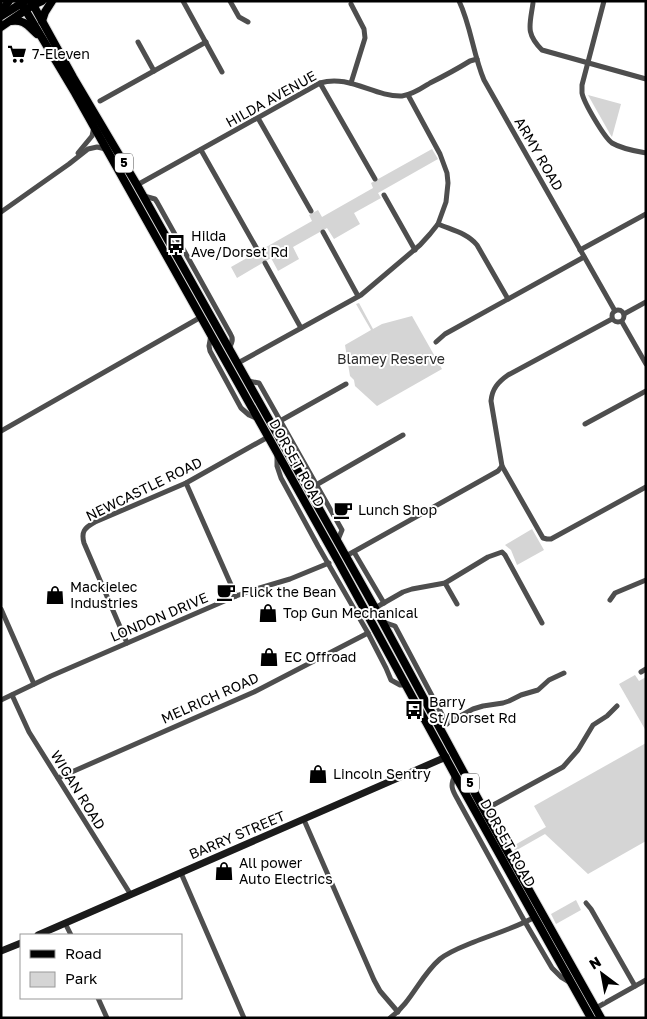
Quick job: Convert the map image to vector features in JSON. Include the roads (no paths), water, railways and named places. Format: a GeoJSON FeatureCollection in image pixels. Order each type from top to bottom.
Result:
{"type":"FeatureCollection","features":[{"type":"Feature","properties":{"kind":"main road"},"geometry":{"type":"LineString","coordinates":[[1,12],[10,1]]}},
{"type":"Feature","properties":{"kind":"main road"},"geometry":{"type":"LineString","coordinates":[[1,16],[23,4],[42,1]]}},
{"type":"Feature","properties":{"kind":"main road"},"geometry":{"type":"LineString","coordinates":[[42,21],[52,1]]}},
{"type":"Feature","properties":{"kind":"main road","name":"DORSET ROAD"},"geometry":{"type":"LineString","coordinates":[[32,3],[73,77],[144,196],[412,677],[443,725],[454,753],[484,810],[601,1018]]}},
{"type":"Feature","properties":{"kind":"main road"},"geometry":{"type":"LineString","coordinates":[[9,22],[23,4]]}},
{"type":"Feature","properties":{"kind":"main road","name":"DORSET ROAD"},"geometry":{"type":"LineString","coordinates":[[23,4],[338,561],[571,984],[590,1015]]}},
{"type":"Feature","properties":{"kind":"main road"},"geometry":{"type":"LineString","coordinates":[[1,27],[9,22],[21,21],[42,39]]}},
{"type":"Feature","properties":{"kind":"main road"},"geometry":{"type":"LineString","coordinates":[[129,190],[137,185]]}},
{"type":"Feature","properties":{"kind":"main road"},"geometry":{"type":"LineString","coordinates":[[168,260],[173,250]]}},
{"type":"Feature","properties":{"kind":"main road"},"geometry":{"type":"LineString","coordinates":[[201,317],[209,312]]}},
{"type":"Feature","properties":{"kind":"main road"},"geometry":{"type":"LineString","coordinates":[[229,368],[238,363]]}},
{"type":"Feature","properties":{"kind":"main road"},"geometry":{"type":"LineString","coordinates":[[338,561],[346,556]]}},
{"type":"Feature","properties":{"kind":"main road"},"geometry":{"type":"LineString","coordinates":[[406,685],[412,677]]}},
{"type":"Feature","properties":{"kind":"main road"},"geometry":{"type":"LineString","coordinates":[[446,757],[454,753]]}},
{"type":"Feature","properties":{"kind":"main road","name":"BARRY STREET"},"geometry":{"type":"LineString","coordinates":[[40,934],[446,757]]}},
{"type":"Feature","properties":{"kind":"main road"},"geometry":{"type":"LineString","coordinates":[[1,951],[20,943]]}},
{"type":"Feature","properties":{"kind":"main road"},"geometry":{"type":"LineString","coordinates":[[590,1015],[596,1008]]}},
{"type":"Feature","properties":{"kind":"street"},"geometry":{"type":"LineString","coordinates":[[183,1],[222,72]]}},
{"type":"Feature","properties":{"kind":"street"},"geometry":{"type":"LineString","coordinates":[[230,1],[240,17],[248,22]]}},
{"type":"Feature","properties":{"kind":"street","name":"ARMY ROAD"},"geometry":{"type":"LineString","coordinates":[[459,1],[466,17],[484,80],[614,311]]}},
{"type":"Feature","properties":{"kind":"street"},"geometry":{"type":"LineString","coordinates":[[604,1],[587,63],[582,92],[584,99],[610,142],[646,154]]}},
{"type":"Feature","properties":{"kind":"street"},"geometry":{"type":"LineString","coordinates":[[533,3],[530,31],[532,38],[542,50],[646,79]]}},
{"type":"Feature","properties":{"kind":"street"},"geometry":{"type":"LineString","coordinates":[[351,4],[364,29],[365,38],[351,83]]}},
{"type":"Feature","properties":{"kind":"street"},"geometry":{"type":"LineString","coordinates":[[138,42],[154,71]]}},
{"type":"Feature","properties":{"kind":"street"},"geometry":{"type":"LineString","coordinates":[[100,101],[206,42]]}},
{"type":"Feature","properties":{"kind":"street"},"geometry":{"type":"LineString","coordinates":[[238,363],[358,296],[415,250],[438,224],[446,202],[447,173],[440,154],[408,95],[477,59]]}},
{"type":"Feature","properties":{"kind":"street","name":"HILDA AVENUE"},"geometry":{"type":"LineString","coordinates":[[137,185],[320,83],[333,80],[351,83],[392,96],[408,95]]}},
{"type":"Feature","properties":{"kind":"street"},"geometry":{"type":"LineString","coordinates":[[320,83],[375,179]]}},
{"type":"Feature","properties":{"kind":"street"},"geometry":{"type":"LineString","coordinates":[[258,118],[311,211]]}},
{"type":"Feature","properties":{"kind":"street"},"geometry":{"type":"LineString","coordinates":[[1,212],[69,164],[92,136],[94,127]]}},
{"type":"Feature","properties":{"kind":"street"},"geometry":{"type":"LineString","coordinates":[[75,158],[93,147],[106,150]]}},
{"type":"Feature","properties":{"kind":"street"},"geometry":{"type":"LineString","coordinates":[[201,150],[257,249]]}},
{"type":"Feature","properties":{"kind":"street"},"geometry":{"type":"LineString","coordinates":[[384,195],[415,250]]}},
{"type":"Feature","properties":{"kind":"street"},"geometry":{"type":"LineString","coordinates":[[144,196],[155,199],[157,202],[233,338],[229,349]]}},
{"type":"Feature","properties":{"kind":"street"},"geometry":{"type":"LineString","coordinates":[[580,250],[646,214]]}},
{"type":"Feature","properties":{"kind":"street"},"geometry":{"type":"LineString","coordinates":[[438,224],[472,239],[508,298]]}},
{"type":"Feature","properties":{"kind":"street"},"geometry":{"type":"LineString","coordinates":[[323,232],[358,296]]}},
{"type":"Feature","properties":{"kind":"street"},"geometry":{"type":"LineString","coordinates":[[436,342],[445,334],[584,257]]}},
{"type":"Feature","properties":{"kind":"street"},"geometry":{"type":"LineString","coordinates":[[265,263],[301,328]]}},
{"type":"Feature","properties":{"kind":"street"},"geometry":{"type":"LineString","coordinates":[[624,314],[646,302]]}},
{"type":"Feature","properties":{"kind":"street"},"geometry":{"type":"LineString","coordinates":[[624,314],[620,310],[614,311],[612,318],[508,375],[496,386],[491,402],[502,466],[543,538],[551,539],[646,486]]}},
{"type":"Feature","properties":{"kind":"street"},"geometry":{"type":"LineString","coordinates":[[624,314],[622,322],[646,364]]}},
{"type":"Feature","properties":{"kind":"street"},"geometry":{"type":"LineString","coordinates":[[1,431],[201,317]]}},
{"type":"Feature","properties":{"kind":"street"},"geometry":{"type":"LineString","coordinates":[[612,318],[616,322],[622,322]]}},
{"type":"Feature","properties":{"kind":"street"},"geometry":{"type":"LineString","coordinates":[[211,335],[210,351],[241,408],[249,415],[258,419]]}},
{"type":"Feature","properties":{"kind":"street"},"geometry":{"type":"LineString","coordinates":[[248,381],[258,383],[342,530],[337,542]]}},
{"type":"Feature","properties":{"kind":"street"},"geometry":{"type":"LineString","coordinates":[[280,421],[346,384]]}},
{"type":"Feature","properties":{"kind":"street"},"geometry":{"type":"LineString","coordinates":[[585,424],[646,391]]}},
{"type":"Feature","properties":{"kind":"street"},"geometry":{"type":"LineString","coordinates":[[316,485],[403,435]]}},
{"type":"Feature","properties":{"kind":"street","name":"NEWCASTLE ROAD"},"geometry":{"type":"LineString","coordinates":[[127,644],[84,543],[82,536],[87,526],[186,483],[268,437]]}},
{"type":"Feature","properties":{"kind":"street"},"geometry":{"type":"LineString","coordinates":[[277,453],[276,466],[281,478],[368,633],[391,680],[400,685],[406,685]]}},
{"type":"Feature","properties":{"kind":"street"},"geometry":{"type":"LineString","coordinates":[[294,464],[310,474]]}},
{"type":"Feature","properties":{"kind":"street"},"geometry":{"type":"LineString","coordinates":[[346,556],[498,471],[502,466]]}},
{"type":"Feature","properties":{"kind":"street"},"geometry":{"type":"LineString","coordinates":[[186,483],[236,596]]}},
{"type":"Feature","properties":{"kind":"street"},"geometry":{"type":"LineString","coordinates":[[354,552],[384,603]]}},
{"type":"Feature","properties":{"kind":"street"},"geometry":{"type":"LineString","coordinates":[[375,608],[403,592],[445,583],[502,552],[542,623]]}},
{"type":"Feature","properties":{"kind":"street","name":"LONDON DRIVE"},"geometry":{"type":"LineString","coordinates":[[1,700],[236,596],[290,579],[329,563]]}},
{"type":"Feature","properties":{"kind":"street"},"geometry":{"type":"LineString","coordinates":[[610,600],[615,593],[646,580]]}},
{"type":"Feature","properties":{"kind":"street"},"geometry":{"type":"LineString","coordinates":[[445,583],[457,604]]}},
{"type":"Feature","properties":{"kind":"street"},"geometry":{"type":"LineString","coordinates":[[1,609],[34,684]]}},
{"type":"Feature","properties":{"kind":"street"},"geometry":{"type":"LineString","coordinates":[[383,622],[395,626],[443,725],[473,709],[509,701],[538,690],[549,680],[564,673]]}},
{"type":"Feature","properties":{"kind":"street","name":"MELRICH ROAD"},"geometry":{"type":"LineString","coordinates":[[58,778],[254,692],[368,633]]}},
{"type":"Feature","properties":{"kind":"street","name":"WIGAN ROAD"},"geometry":{"type":"LineString","coordinates":[[12,695],[29,732],[131,895]]}},
{"type":"Feature","properties":{"kind":"street"},"geometry":{"type":"LineString","coordinates":[[484,810],[563,767],[578,750],[593,725],[607,716],[617,706]]}},
{"type":"Feature","properties":{"kind":"street"},"geometry":{"type":"LineString","coordinates":[[455,775],[451,786],[525,922],[552,968],[571,984]]}},
{"type":"Feature","properties":{"kind":"street"},"geometry":{"type":"LineString","coordinates":[[304,820],[374,980],[384,996],[398,1012]]}},
{"type":"Feature","properties":{"kind":"street"},"geometry":{"type":"LineString","coordinates":[[181,873],[244,1018]]}},
{"type":"Feature","properties":{"kind":"street"},"geometry":{"type":"LineString","coordinates":[[586,903],[635,986]]}},
{"type":"Feature","properties":{"kind":"street"},"geometry":{"type":"LineString","coordinates":[[390,1018],[410,999],[427,973],[440,959],[461,947],[534,917]]}},
{"type":"Feature","properties":{"kind":"street"},"geometry":{"type":"LineString","coordinates":[[65,923],[70,934]]}},
{"type":"Feature","properties":{"kind":"street"},"geometry":{"type":"LineString","coordinates":[[596,1008],[646,980]]}},
{"type":"Feature","properties":{"kind":"street"},"geometry":{"type":"LineString","coordinates":[[98,999],[106,1018]]}},
{"type":"Feature","properties":{"kind":"place","name":"7-Eleven"},"geometry":{"type":"Point","coordinates":[17,54]}},
{"type":"Feature","properties":{"kind":"place","name":"Hilda Ave/Dorset Rd"},"geometry":{"type":"Point","coordinates":[176,244]}},
{"type":"Feature","properties":{"kind":"place","name":"Lunch Shop"},"geometry":{"type":"Point","coordinates":[343,510]}},
{"type":"Feature","properties":{"kind":"place","name":"Flick the Bean"},"geometry":{"type":"Point","coordinates":[226,592]}},
{"type":"Feature","properties":{"kind":"place","name":"Mackielec Industries"},"geometry":{"type":"Point","coordinates":[55,595]}},
{"type":"Feature","properties":{"kind":"place","name":"Top Gun Mechanical"},"geometry":{"type":"Point","coordinates":[268,613]}},
{"type":"Feature","properties":{"kind":"place","name":"EC Offroad"},"geometry":{"type":"Point","coordinates":[269,657]}},
{"type":"Feature","properties":{"kind":"place","name":"Barry St/Dorset Rd"},"geometry":{"type":"Point","coordinates":[414,710]}},
{"type":"Feature","properties":{"kind":"place","name":"Lincoln Sentry"},"geometry":{"type":"Point","coordinates":[318,774]}},
{"type":"Feature","properties":{"kind":"place","name":"All power Auto Electrics"},"geometry":{"type":"Point","coordinates":[224,871]}},
{"type":"Feature","properties":{"kind":"park label","name":"Blamey Reserve"},"geometry":{"type":"Point","coordinates":[391,359]}}]}
